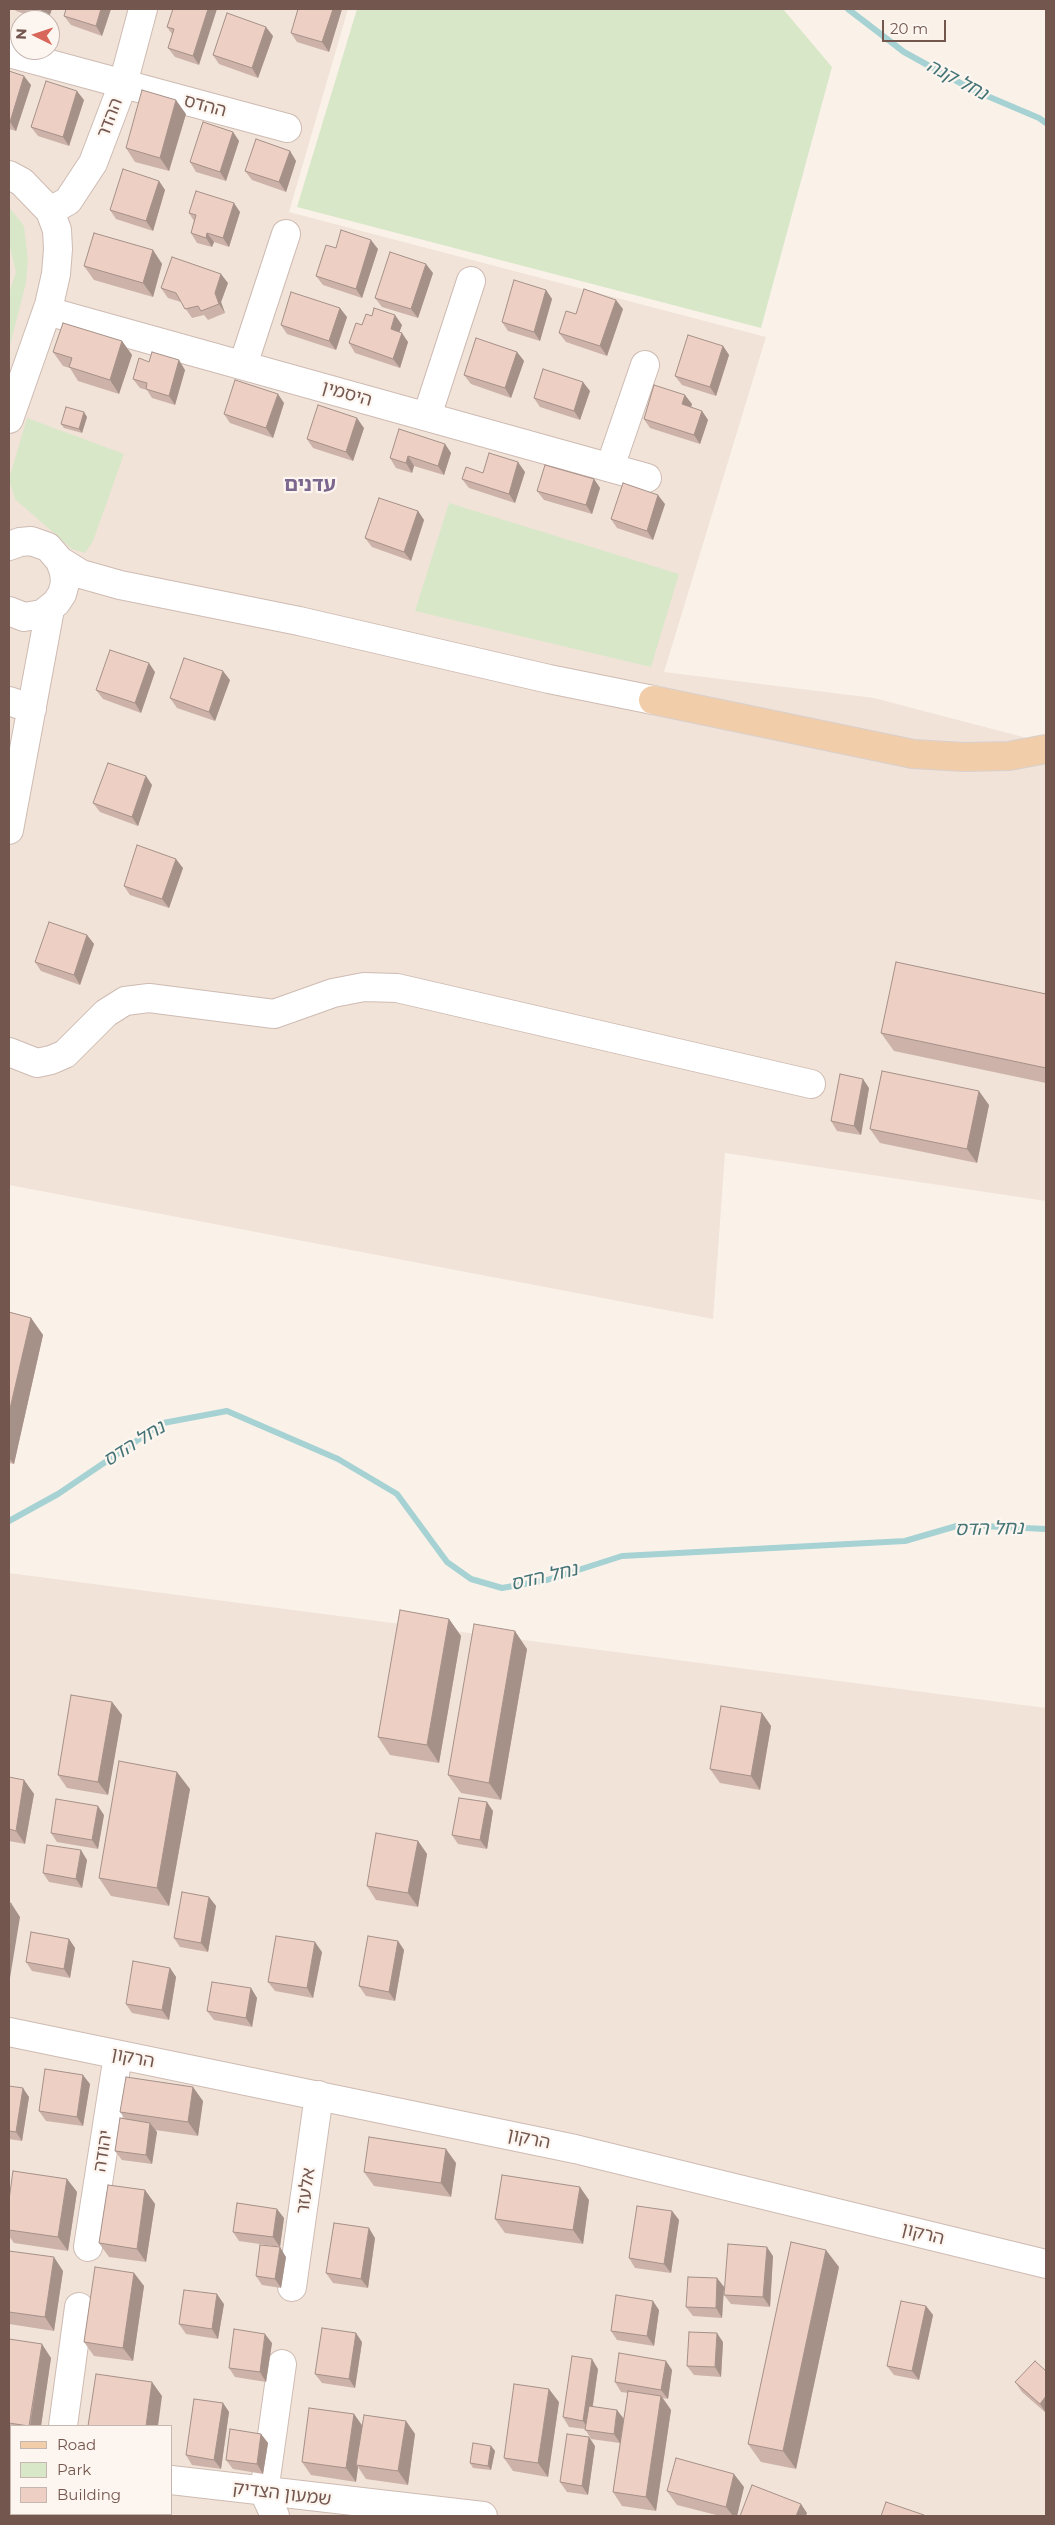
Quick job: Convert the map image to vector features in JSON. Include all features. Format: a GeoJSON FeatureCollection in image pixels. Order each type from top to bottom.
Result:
{"type":"FeatureCollection","features":[{"type":"Feature","properties":{"kind":"main road"},"geometry":{"type":"LineString","coordinates":[[653,700],[913,754],[982,757],[1009,756],[1046,749]]}},
{"type":"Feature","properties":{"kind":"street","name":"ההדר"},"geometry":{"type":"LineString","coordinates":[[50,211],[68,201],[86,176],[123,84],[143,9]]}},
{"type":"Feature","properties":{"kind":"street","name":"ההדס"},"geometry":{"type":"LineString","coordinates":[[9,53],[287,128]]}},
{"type":"Feature","properties":{"kind":"street"},"geometry":{"type":"LineString","coordinates":[[9,175],[27,187],[50,211],[57,230],[58,249],[56,274],[47,311],[9,418]]}},
{"type":"Feature","properties":{"kind":"street"},"geometry":{"type":"LineString","coordinates":[[243,365],[286,234]]}},
{"type":"Feature","properties":{"kind":"street"},"geometry":{"type":"LineString","coordinates":[[427,416],[471,281]]}},
{"type":"Feature","properties":{"kind":"street","name":"היסמין"},"geometry":{"type":"LineString","coordinates":[[47,311],[647,478]]}},
{"type":"Feature","properties":{"kind":"street"},"geometry":{"type":"LineString","coordinates":[[610,467],[645,365]]}},
{"type":"Feature","properties":{"kind":"street"},"geometry":{"type":"LineString","coordinates":[[16,538],[48,547],[60,561],[81,574],[120,585],[299,621],[653,700]]}},
{"type":"Feature","properties":{"kind":"street"},"geometry":{"type":"LineString","coordinates":[[9,830],[20,705],[38,677],[53,606],[62,594],[65,583],[60,561]]}},
{"type":"Feature","properties":{"kind":"street"},"geometry":{"type":"LineString","coordinates":[[11,613],[33,616],[84,590],[120,585]]}},
{"type":"Feature","properties":{"kind":"street"},"geometry":{"type":"LineString","coordinates":[[11,613],[34,654],[38,677]]}},
{"type":"Feature","properties":{"kind":"street"},"geometry":{"type":"LineString","coordinates":[[9,1052],[37,1063],[66,1054],[106,1013],[125,1001],[149,998],[274,1014],[333,993],[364,986],[397,988],[812,1084]]}},
{"type":"Feature","properties":{"kind":"street","name":"הרקון"},"geometry":{"type":"LineString","coordinates":[[9,2032],[576,2149],[1044,2266]]}},
{"type":"Feature","properties":{"kind":"street","name":"יהודה"},"geometry":{"type":"LineString","coordinates":[[88,2247],[118,2055]]}},
{"type":"Feature","properties":{"kind":"street","name":"אלעזר"},"geometry":{"type":"LineString","coordinates":[[292,2287],[319,2096]]}},
{"type":"Feature","properties":{"kind":"street"},"geometry":{"type":"LineString","coordinates":[[63,2425],[79,2307]]}},
{"type":"Feature","properties":{"kind":"street"},"geometry":{"type":"LineString","coordinates":[[270,2504],[282,2364]]}},
{"type":"Feature","properties":{"kind":"street","name":"שמעון הצדיק"},"geometry":{"type":"LineString","coordinates":[[172,2480],[270,2504],[483,2516]]}},
{"type":"Feature","properties":{"kind":"shaded area","name":"עדנים"},"geometry":{"type":"Polygon","coordinates":[[[9,9],[348,9],[289,212],[766,337],[664,672],[874,698],[1046,743],[1046,1201],[725,1153],[713,1319],[9,1185],[9,9]]]}},
{"type":"Feature","properties":{"kind":"shaded area"},"geometry":{"type":"Polygon","coordinates":[[[9,1573],[1046,1708],[1046,2516],[9,2516],[9,1573]]]}},
{"type":"Feature","properties":{"kind":"green space"},"geometry":{"type":"Polygon","coordinates":[[[357,9],[783,9],[832,67],[761,328],[297,207],[357,9]]]}},
{"type":"Feature","properties":{"kind":"green space"},"geometry":{"type":"Polygon","coordinates":[[[9,207],[24,226],[28,261],[26,283],[9,349],[9,294],[16,272],[9,243],[9,207]]]}},
{"type":"Feature","properties":{"kind":"green space"},"geometry":{"type":"Polygon","coordinates":[[[27,418],[124,454],[93,541],[85,553],[72,549],[15,499],[9,479],[27,418]]]}},
{"type":"Feature","properties":{"kind":"green space"},"geometry":{"type":"Polygon","coordinates":[[[449,503],[679,574],[651,667],[415,611],[449,503]]]}},
{"type":"Feature","properties":{"kind":"building"},"geometry":{"type":"Polygon","coordinates":[[[66,9],[101,9],[96,26],[64,16],[66,9]]]}},
{"type":"Feature","properties":{"kind":"building"},"geometry":{"type":"Polygon","coordinates":[[[173,9],[208,9],[193,56],[168,48],[174,29],[167,27],[173,9]]]}},
{"type":"Feature","properties":{"kind":"building"},"geometry":{"type":"Polygon","coordinates":[[[298,9],[333,9],[322,42],[291,33],[298,9]]]}},
{"type":"Feature","properties":{"kind":"building"},"geometry":{"type":"Polygon","coordinates":[[[227,13],[266,27],[252,68],[213,55],[227,13]]]}},
{"type":"Feature","properties":{"kind":"building"},"geometry":{"type":"Polygon","coordinates":[[[9,71],[24,76],[10,122],[9,121],[9,71]]]}},
{"type":"Feature","properties":{"kind":"building"},"geometry":{"type":"Polygon","coordinates":[[[46,81],[77,91],[63,137],[31,127],[46,81]]]}},
{"type":"Feature","properties":{"kind":"building"},"geometry":{"type":"Polygon","coordinates":[[[142,90],[176,100],[160,158],[126,148],[142,90]]]}},
{"type":"Feature","properties":{"kind":"building"},"geometry":{"type":"Polygon","coordinates":[[[203,122],[233,132],[220,172],[190,162],[203,122]]]}},
{"type":"Feature","properties":{"kind":"building"},"geometry":{"type":"Polygon","coordinates":[[[256,139],[290,151],[279,182],[245,171],[256,139]]]}},
{"type":"Feature","properties":{"kind":"building"},"geometry":{"type":"Polygon","coordinates":[[[123,169],[159,181],[146,221],[110,210],[123,169]]]}},
{"type":"Feature","properties":{"kind":"building"},"geometry":{"type":"Polygon","coordinates":[[[196,191],[234,203],[223,238],[207,233],[206,238],[191,233],[196,215],[189,213],[196,191]]]}},
{"type":"Feature","properties":{"kind":"building"},"geometry":{"type":"Polygon","coordinates":[[[341,230],[371,240],[356,289],[316,276],[326,245],[336,248],[341,230]]]}},
{"type":"Feature","properties":{"kind":"building"},"geometry":{"type":"Polygon","coordinates":[[[94,233],[153,250],[143,283],[84,266],[94,233]]]}},
{"type":"Feature","properties":{"kind":"building"},"geometry":{"type":"Polygon","coordinates":[[[390,252],[426,264],[411,309],[375,298],[390,252]]]}},
{"type":"Feature","properties":{"kind":"building"},"geometry":{"type":"Polygon","coordinates":[[[172,257],[221,274],[215,293],[219,304],[201,311],[198,306],[185,309],[176,293],[161,288],[172,257]]]}},
{"type":"Feature","properties":{"kind":"building"},"geometry":{"type":"Polygon","coordinates":[[[514,280],[546,290],[534,332],[502,322],[514,280]]]}},
{"type":"Feature","properties":{"kind":"building"},"geometry":{"type":"Polygon","coordinates":[[[584,289],[616,300],[600,346],[559,333],[566,311],[576,314],[584,289]]]}},
{"type":"Feature","properties":{"kind":"building"},"geometry":{"type":"Polygon","coordinates":[[[291,292],[340,308],[329,341],[281,325],[291,292]]]}},
{"type":"Feature","properties":{"kind":"building"},"geometry":{"type":"Polygon","coordinates":[[[374,308],[395,315],[391,329],[402,333],[393,359],[349,343],[356,323],[362,325],[366,314],[372,316],[374,308]]]}},
{"type":"Feature","properties":{"kind":"building"},"geometry":{"type":"Polygon","coordinates":[[[63,323],[122,341],[110,380],[69,367],[72,358],[53,352],[63,323]]]}},
{"type":"Feature","properties":{"kind":"building"},"geometry":{"type":"Polygon","coordinates":[[[688,335],[723,346],[710,387],[675,376],[688,335]]]}},
{"type":"Feature","properties":{"kind":"building"},"geometry":{"type":"Polygon","coordinates":[[[476,338],[517,352],[505,388],[464,375],[476,338]]]}},
{"type":"Feature","properties":{"kind":"building"},"geometry":{"type":"Polygon","coordinates":[[[152,352],[179,360],[169,396],[146,389],[147,383],[133,379],[139,358],[149,362],[152,352]]]}},
{"type":"Feature","properties":{"kind":"building"},"geometry":{"type":"Polygon","coordinates":[[[543,369],[583,382],[574,411],[534,398],[543,369]]]}},
{"type":"Feature","properties":{"kind":"building"},"geometry":{"type":"Polygon","coordinates":[[[235,380],[278,394],[266,428],[224,414],[235,380]]]}},
{"type":"Feature","properties":{"kind":"building"},"geometry":{"type":"Polygon","coordinates":[[[654,385],[685,395],[682,404],[702,411],[694,435],[644,419],[654,385]]]}},
{"type":"Feature","properties":{"kind":"building"},"geometry":{"type":"Polygon","coordinates":[[[318,405],[357,418],[346,452],[307,439],[318,405]]]}},
{"type":"Feature","properties":{"kind":"building"},"geometry":{"type":"Polygon","coordinates":[[[66,407],[84,412],[79,429],[61,424],[66,407]]]}},
{"type":"Feature","properties":{"kind":"building"},"geometry":{"type":"Polygon","coordinates":[[[399,429],[445,444],[438,466],[408,456],[406,463],[390,458],[399,429]]]}},
{"type":"Feature","properties":{"kind":"building"},"geometry":{"type":"Polygon","coordinates":[[[489,453],[518,462],[509,494],[462,479],[466,467],[483,473],[489,453]]]}},
{"type":"Feature","properties":{"kind":"building"},"geometry":{"type":"Polygon","coordinates":[[[545,465],[594,479],[586,505],[537,491],[545,465]]]}},
{"type":"Feature","properties":{"kind":"building"},"geometry":{"type":"Polygon","coordinates":[[[623,483],[658,495],[647,531],[611,519],[623,483]]]}},
{"type":"Feature","properties":{"kind":"building"},"geometry":{"type":"Polygon","coordinates":[[[379,498],[418,511],[404,552],[365,538],[379,498]]]}},
{"type":"Feature","properties":{"kind":"building"},"geometry":{"type":"Polygon","coordinates":[[[110,650],[149,663],[135,703],[96,690],[110,650]]]}},
{"type":"Feature","properties":{"kind":"building"},"geometry":{"type":"Polygon","coordinates":[[[184,658],[223,671],[209,712],[170,698],[184,658]]]}},
{"type":"Feature","properties":{"kind":"building"},"geometry":{"type":"Polygon","coordinates":[[[108,763],[146,776],[132,817],[93,803],[108,763]]]}},
{"type":"Feature","properties":{"kind":"building"},"geometry":{"type":"Polygon","coordinates":[[[137,845],[176,859],[162,899],[124,886],[137,845]]]}},
{"type":"Feature","properties":{"kind":"building"},"geometry":{"type":"Polygon","coordinates":[[[49,922],[87,935],[74,975],[35,962],[49,922]]]}},
{"type":"Feature","properties":{"kind":"building"},"geometry":{"type":"Polygon","coordinates":[[[896,962],[1046,994],[1046,1068],[881,1033],[896,962]]]}},
{"type":"Feature","properties":{"kind":"building"},"geometry":{"type":"Polygon","coordinates":[[[882,1071],[979,1091],[967,1149],[870,1129],[882,1071]]]}},
{"type":"Feature","properties":{"kind":"building"},"geometry":{"type":"Polygon","coordinates":[[[840,1074],[863,1079],[854,1126],[831,1121],[840,1074]]]}},
{"type":"Feature","properties":{"kind":"building"},"geometry":{"type":"Polygon","coordinates":[[[9,1312],[31,1318],[9,1413],[9,1312]]]}},
{"type":"Feature","properties":{"kind":"building"},"geometry":{"type":"Polygon","coordinates":[[[400,1610],[449,1619],[427,1745],[378,1737],[400,1610]]]}},
{"type":"Feature","properties":{"kind":"building"},"geometry":{"type":"Polygon","coordinates":[[[474,1624],[515,1631],[489,1783],[448,1775],[474,1624]]]}},
{"type":"Feature","properties":{"kind":"building"},"geometry":{"type":"Polygon","coordinates":[[[71,1695],[112,1702],[98,1782],[58,1775],[71,1695]]]}},
{"type":"Feature","properties":{"kind":"building"},"geometry":{"type":"Polygon","coordinates":[[[721,1706],[762,1713],[751,1776],[710,1769],[721,1706]]]}},
{"type":"Feature","properties":{"kind":"building"},"geometry":{"type":"Polygon","coordinates":[[[119,1761],[177,1772],[157,1888],[99,1878],[119,1761]]]}},
{"type":"Feature","properties":{"kind":"building"},"geometry":{"type":"Polygon","coordinates":[[[9,1777],[24,1780],[16,1831],[9,1829],[9,1777]]]}},
{"type":"Feature","properties":{"kind":"building"},"geometry":{"type":"Polygon","coordinates":[[[459,1798],[487,1802],[480,1840],[452,1835],[459,1798]]]}},
{"type":"Feature","properties":{"kind":"building"},"geometry":{"type":"Polygon","coordinates":[[[56,1799],[98,1806],[92,1840],[51,1833],[56,1799]]]}},
{"type":"Feature","properties":{"kind":"building"},"geometry":{"type":"Polygon","coordinates":[[[376,1833],[418,1841],[408,1893],[367,1886],[376,1833]]]}},
{"type":"Feature","properties":{"kind":"building"},"geometry":{"type":"Polygon","coordinates":[[[47,1845],[81,1850],[76,1879],[43,1873],[47,1845]]]}},
{"type":"Feature","properties":{"kind":"building"},"geometry":{"type":"Polygon","coordinates":[[[182,1892],[209,1897],[201,1943],[174,1938],[182,1892]]]}},
{"type":"Feature","properties":{"kind":"building"},"geometry":{"type":"Polygon","coordinates":[[[31,1932],[69,1939],[64,1969],[26,1962],[31,1932]]]}},
{"type":"Feature","properties":{"kind":"building"},"geometry":{"type":"Polygon","coordinates":[[[276,1936],[315,1942],[307,1988],[268,1982],[276,1936]]]}},
{"type":"Feature","properties":{"kind":"building"},"geometry":{"type":"Polygon","coordinates":[[[368,1936],[398,1941],[389,1992],[359,1986],[368,1936]]]}},
{"type":"Feature","properties":{"kind":"building"},"geometry":{"type":"Polygon","coordinates":[[[133,1961],[170,1968],[162,2010],[126,2004],[133,1961]]]}},
{"type":"Feature","properties":{"kind":"building"},"geometry":{"type":"Polygon","coordinates":[[[212,1982],[251,1988],[246,2018],[207,2011],[212,1982]]]}},
{"type":"Feature","properties":{"kind":"building"},"geometry":{"type":"Polygon","coordinates":[[[45,2069],[83,2075],[77,2117],[39,2111],[45,2069]]]}},
{"type":"Feature","properties":{"kind":"building"},"geometry":{"type":"Polygon","coordinates":[[[126,2077],[193,2087],[188,2122],[120,2112],[126,2077]]]}},
{"type":"Feature","properties":{"kind":"building"},"geometry":{"type":"Polygon","coordinates":[[[9,2086],[23,2088],[16,2132],[9,2131],[9,2086]]]}},
{"type":"Feature","properties":{"kind":"building"},"geometry":{"type":"Polygon","coordinates":[[[120,2118],[150,2123],[146,2155],[115,2151],[120,2118]]]}},
{"type":"Feature","properties":{"kind":"building"},"geometry":{"type":"Polygon","coordinates":[[[369,2137],[446,2149],[441,2183],[364,2172],[369,2137]]]}},
{"type":"Feature","properties":{"kind":"building"},"geometry":{"type":"Polygon","coordinates":[[[13,2171],[67,2179],[58,2237],[9,2230],[9,2200],[13,2171]]]}},
{"type":"Feature","properties":{"kind":"building"},"geometry":{"type":"Polygon","coordinates":[[[502,2175],[580,2187],[573,2230],[495,2219],[502,2175]]]}},
{"type":"Feature","properties":{"kind":"building"},"geometry":{"type":"Polygon","coordinates":[[[108,2185],[145,2190],[137,2249],[99,2243],[108,2185]]]}},
{"type":"Feature","properties":{"kind":"building"},"geometry":{"type":"Polygon","coordinates":[[[237,2203],[277,2209],[273,2237],[233,2232],[237,2203]]]}},
{"type":"Feature","properties":{"kind":"building"},"geometry":{"type":"Polygon","coordinates":[[[637,2206],[672,2211],[664,2264],[629,2258],[637,2206]]]}},
{"type":"Feature","properties":{"kind":"building"},"geometry":{"type":"Polygon","coordinates":[[[334,2223],[369,2228],[361,2279],[326,2273],[334,2223]]]}},
{"type":"Feature","properties":{"kind":"building"},"geometry":{"type":"Polygon","coordinates":[[[791,2242],[826,2250],[783,2451],[748,2444],[791,2242]]]}},
{"type":"Feature","properties":{"kind":"building"},"geometry":{"type":"Polygon","coordinates":[[[728,2244],[767,2247],[763,2297],[724,2295],[728,2244]]]}},
{"type":"Feature","properties":{"kind":"building"},"geometry":{"type":"Polygon","coordinates":[[[260,2245],[280,2247],[275,2279],[256,2276],[260,2245]]]}},
{"type":"Feature","properties":{"kind":"building"},"geometry":{"type":"Polygon","coordinates":[[[9,2251],[54,2257],[45,2317],[9,2312],[9,2251]]]}},
{"type":"Feature","properties":{"kind":"building"},"geometry":{"type":"Polygon","coordinates":[[[95,2267],[134,2273],[123,2348],[84,2342],[95,2267]]]}},
{"type":"Feature","properties":{"kind":"building"},"geometry":{"type":"Polygon","coordinates":[[[688,2277],[717,2278],[716,2308],[686,2307],[688,2277]]]}},
{"type":"Feature","properties":{"kind":"building"},"geometry":{"type":"Polygon","coordinates":[[[184,2290],[217,2294],[212,2329],[179,2324],[184,2290]]]}},
{"type":"Feature","properties":{"kind":"building"},"geometry":{"type":"Polygon","coordinates":[[[616,2295],[653,2301],[647,2336],[611,2331],[616,2295]]]}},
{"type":"Feature","properties":{"kind":"building"},"geometry":{"type":"Polygon","coordinates":[[[901,2301],[926,2306],[912,2371],[887,2366],[901,2301]]]}},
{"type":"Feature","properties":{"kind":"building"},"geometry":{"type":"Polygon","coordinates":[[[322,2328],[356,2333],[349,2379],[315,2374],[322,2328]]]}},
{"type":"Feature","properties":{"kind":"building"},"geometry":{"type":"Polygon","coordinates":[[[234,2329],[265,2334],[260,2372],[229,2368],[234,2329]]]}},
{"type":"Feature","properties":{"kind":"building"},"geometry":{"type":"Polygon","coordinates":[[[689,2332],[717,2333],[715,2367],[687,2366],[689,2332]]]}},
{"type":"Feature","properties":{"kind":"building"},"geometry":{"type":"Polygon","coordinates":[[[9,2339],[42,2344],[29,2425],[9,2423],[9,2339]]]}},
{"type":"Feature","properties":{"kind":"building"},"geometry":{"type":"Polygon","coordinates":[[[619,2353],[666,2361],[661,2390],[615,2382],[619,2353]]]}},
{"type":"Feature","properties":{"kind":"building"},"geometry":{"type":"Polygon","coordinates":[[[572,2356],[592,2359],[583,2421],[563,2417],[572,2356]]]}},
{"type":"Feature","properties":{"kind":"building"},"geometry":{"type":"Polygon","coordinates":[[[1035,2361],[1046,2371],[1046,2396],[1040,2404],[1015,2382],[1035,2361]]]}},
{"type":"Feature","properties":{"kind":"building"},"geometry":{"type":"Polygon","coordinates":[[[96,2374],[152,2382],[146,2425],[88,2425],[96,2374]]]}},
{"type":"Feature","properties":{"kind":"building"},"geometry":{"type":"Polygon","coordinates":[[[514,2384],[549,2389],[538,2463],[504,2458],[514,2384]]]}},
{"type":"Feature","properties":{"kind":"building"},"geometry":{"type":"Polygon","coordinates":[[[628,2391],[661,2396],[646,2497],[613,2492],[628,2391]]]}},
{"type":"Feature","properties":{"kind":"building"},"geometry":{"type":"Polygon","coordinates":[[[194,2399],[223,2403],[214,2460],[186,2455],[194,2399]]]}},
{"type":"Feature","properties":{"kind":"building"},"geometry":{"type":"Polygon","coordinates":[[[589,2406],[617,2410],[614,2434],[585,2430],[589,2406]]]}},
{"type":"Feature","properties":{"kind":"building"},"geometry":{"type":"Polygon","coordinates":[[[309,2408],[354,2414],[346,2468],[302,2462],[309,2408]]]}},
{"type":"Feature","properties":{"kind":"building"},"geometry":{"type":"Polygon","coordinates":[[[364,2415],[406,2421],[398,2471],[356,2465],[364,2415]]]}},
{"type":"Feature","properties":{"kind":"building"},"geometry":{"type":"Polygon","coordinates":[[[230,2429],[261,2434],[257,2464],[226,2460],[230,2429]]]}},
{"type":"Feature","properties":{"kind":"building"},"geometry":{"type":"Polygon","coordinates":[[[567,2434],[589,2437],[582,2486],[560,2482],[567,2434]]]}},
{"type":"Feature","properties":{"kind":"building"},"geometry":{"type":"Polygon","coordinates":[[[473,2443],[491,2446],[488,2466],[470,2463],[473,2443]]]}},
{"type":"Feature","properties":{"kind":"building"},"geometry":{"type":"Polygon","coordinates":[[[676,2458],[734,2474],[726,2507],[667,2491],[676,2458]]]}},
{"type":"Feature","properties":{"kind":"building"},"geometry":{"type":"Polygon","coordinates":[[[752,2485],[801,2504],[796,2516],[740,2516],[752,2485]]]}},
{"type":"Feature","properties":{"kind":"building"},"geometry":{"type":"Polygon","coordinates":[[[886,2502],[924,2515],[924,2516],[881,2516],[886,2502]]]}},
{"type":"Feature","properties":{"kind":"building"},"geometry":{"type":"Polygon","coordinates":[[[9,2503],[10,2515],[23,2515],[23,2516],[9,2516],[9,2503]]]}},
{"type":"Feature","properties":{"kind":"waterway","name":"נחל קנה"},"geometry":{"type":"LineString","coordinates":[[848,9],[904,52],[973,90],[1039,118],[1046,123]]}},
{"type":"Feature","properties":{"kind":"waterway","name":"נחל הדס"},"geometry":{"type":"LineString","coordinates":[[9,1521],[58,1494],[163,1423],[227,1411],[338,1459],[397,1494],[447,1562],[471,1579],[502,1588],[547,1580],[622,1556],[905,1541],[960,1525],[1046,1529]]}},
{"type":"Feature","properties":{"kind":"district","name":"עדנים"},"geometry":{"type":"Point","coordinates":[310,485]}}]}
